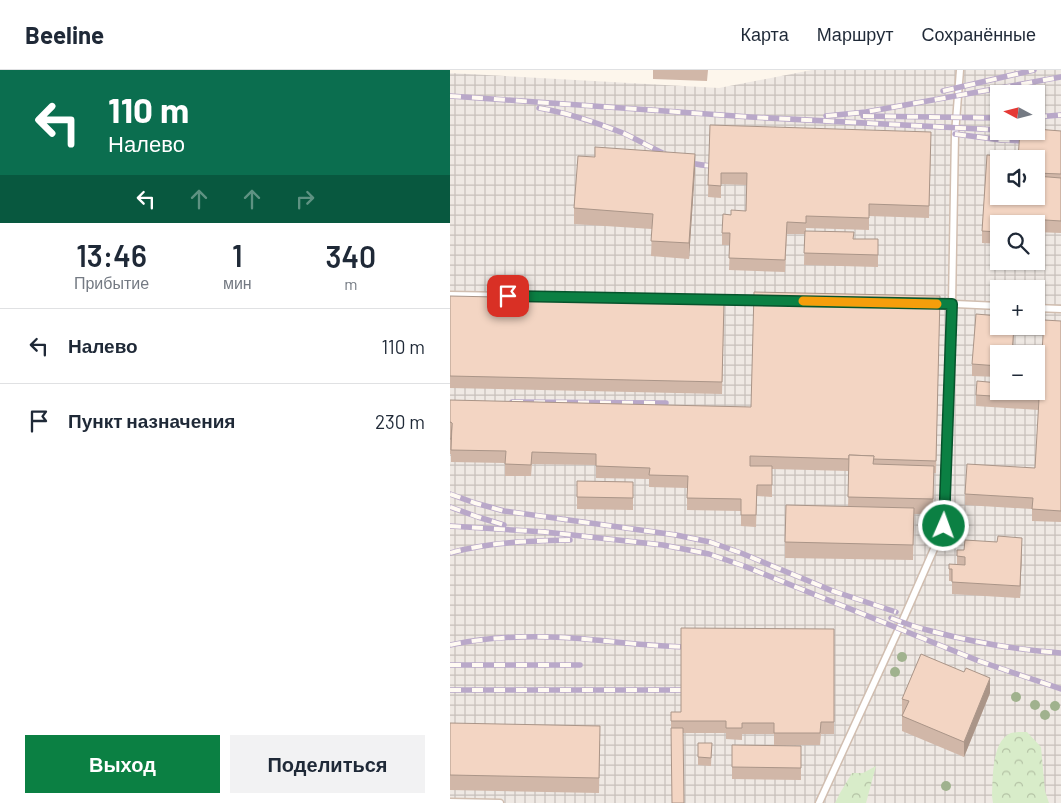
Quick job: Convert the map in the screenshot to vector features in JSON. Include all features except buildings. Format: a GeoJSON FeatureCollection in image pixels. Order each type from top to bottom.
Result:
{"type":"FeatureCollection","features":[{"type":"Feature","properties":{"kind":"lane"},"geometry":{"type":"LineString","coordinates":[[819,803],[944,526],[952,304],[955,134],[960,70]]}},
{"type":"Feature","properties":{"kind":"lane"},"geometry":{"type":"LineString","coordinates":[[450,295],[765,300]]}},
{"type":"Feature","properties":{"kind":"lane"},"geometry":{"type":"LineString","coordinates":[[922,303],[990,306]]}},
{"type":"Feature","properties":{"kind":"lane"},"geometry":{"type":"LineString","coordinates":[[1045,308],[1061,309]]}},
{"type":"Feature","properties":{"kind":"lane"},"geometry":{"type":"LineString","coordinates":[[450,802],[500,803]]}},
{"type":"Feature","properties":{"kind":"shaded area"},"geometry":{"type":"Polygon","coordinates":[[[812,70],[1061,70],[1061,803],[450,803],[450,73],[719,88],[812,70]]]}},
{"type":"Feature","properties":{"kind":"green space"},"geometry":{"type":"Polygon","coordinates":[[[1027,732],[1041,747],[1045,791],[1049,803],[993,803],[993,771],[996,752],[1004,737],[1011,733],[1027,732]]]}},
{"type":"Feature","properties":{"kind":"green space"},"geometry":{"type":"Polygon","coordinates":[[[876,766],[866,803],[835,803],[852,773],[863,773],[876,766]]]}},
{"type":"Feature","properties":{"kind":"railway"},"geometry":{"type":"LineString","coordinates":[[943,91],[1034,70]]}},
{"type":"Feature","properties":{"kind":"railway"},"geometry":{"type":"LineString","coordinates":[[826,116],[866,112],[1061,77]]}},
{"type":"Feature","properties":{"kind":"railway"},"geometry":{"type":"LineString","coordinates":[[450,96],[750,117],[990,130]]}},
{"type":"Feature","properties":{"kind":"railway"},"geometry":{"type":"LineString","coordinates":[[539,108],[571,115],[613,129],[686,162],[699,165],[723,166]]}},
{"type":"Feature","properties":{"kind":"railway"},"geometry":{"type":"LineString","coordinates":[[1045,116],[1061,115]]}},
{"type":"Feature","properties":{"kind":"railway"},"geometry":{"type":"LineString","coordinates":[[863,116],[990,118]]}},
{"type":"Feature","properties":{"kind":"railway"},"geometry":{"type":"LineString","coordinates":[[955,134],[1001,140],[1061,143]]}},
{"type":"Feature","properties":{"kind":"railway"},"geometry":{"type":"LineString","coordinates":[[512,402],[666,403]]}},
{"type":"Feature","properties":{"kind":"railway"},"geometry":{"type":"LineString","coordinates":[[450,494],[504,511],[676,535],[710,542],[833,591],[896,612]]}},
{"type":"Feature","properties":{"kind":"railway"},"geometry":{"type":"LineString","coordinates":[[450,507],[504,525]]}},
{"type":"Feature","properties":{"kind":"railway"},"geometry":{"type":"LineString","coordinates":[[450,526],[545,532],[663,545],[709,554],[744,566],[979,661],[1061,689]]}},
{"type":"Feature","properties":{"kind":"railway"},"geometry":{"type":"LineString","coordinates":[[450,553],[494,544],[570,540]]}},
{"type":"Feature","properties":{"kind":"railway"},"geometry":{"type":"LineString","coordinates":[[891,618],[963,639],[1012,648],[1061,653]]}},
{"type":"Feature","properties":{"kind":"railway"},"geometry":{"type":"LineString","coordinates":[[450,645],[486,639],[540,637],[694,647]]}},
{"type":"Feature","properties":{"kind":"railway"},"geometry":{"type":"LineString","coordinates":[[450,665],[580,665]]}},
{"type":"Feature","properties":{"kind":"railway"},"geometry":{"type":"LineString","coordinates":[[450,690],[694,690]]}},
{"type":"Feature","properties":{"kind":"slow traffic"},"geometry":{"type":"LineString","coordinates":[[803,301],[937,304]]}},
{"type":"Feature","properties":{"kind":"route"},"geometry":{"type":"LineString","coordinates":[[508,296],[952,304],[944,526]]}}]}
